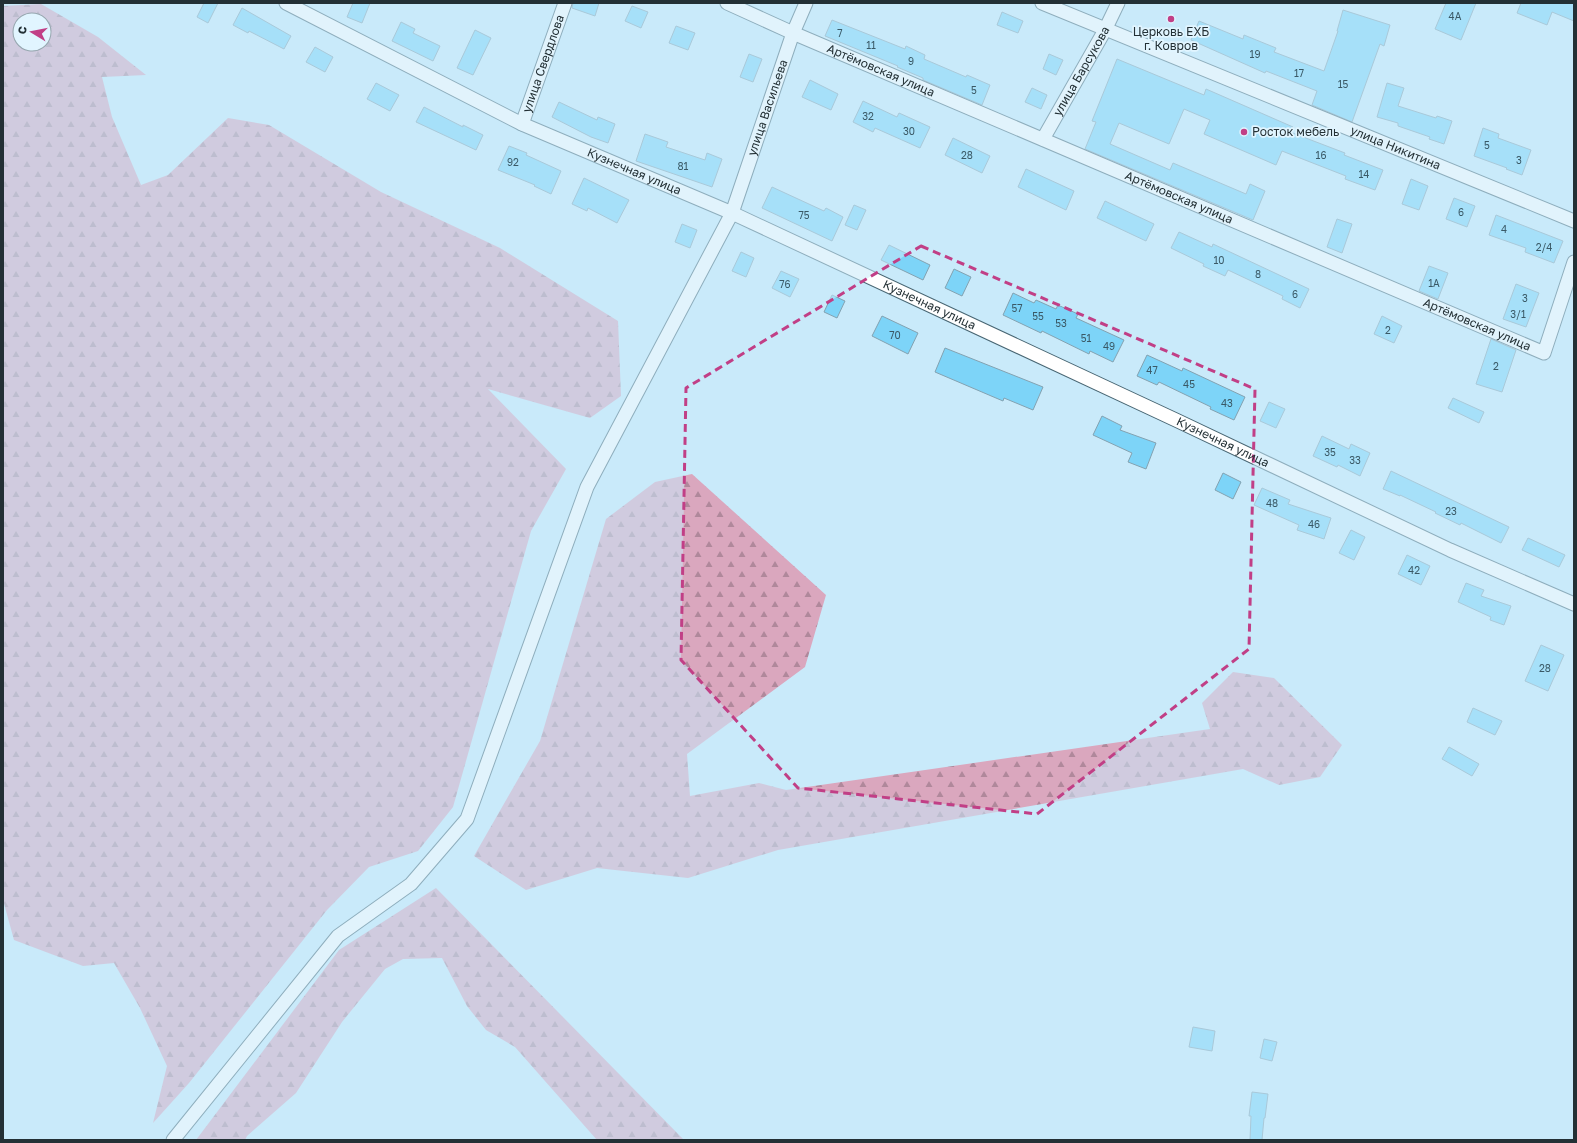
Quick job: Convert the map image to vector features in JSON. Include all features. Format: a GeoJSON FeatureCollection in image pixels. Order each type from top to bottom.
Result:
{"type":"FeatureCollection","features":[{"type":"Feature","properties":{"kind":"street","name":"Кузнечная улица"},"geometry":{"type":"LineString","coordinates":[[286,3],[522,124],[732,213],[1178,421],[1450,550],[1574,604]]}},
{"type":"Feature","properties":{"kind":"street","name":"улица Свердлова"},"geometry":{"type":"LineString","coordinates":[[522,124],[565,3]]}},
{"type":"Feature","properties":{"kind":"street","name":"Артёмовская улица"},"geometry":{"type":"LineString","coordinates":[[727,3],[793,33],[1544,352],[1574,262]]}},
{"type":"Feature","properties":{"kind":"street","name":"улица Васильева"},"geometry":{"type":"LineString","coordinates":[[173,1140],[338,936],[411,884],[467,820],[587,487],[732,213],[793,33],[806,3]]}},
{"type":"Feature","properties":{"kind":"street","name":"улица Никитина"},"geometry":{"type":"LineString","coordinates":[[1042,3],[1574,221]]}},
{"type":"Feature","properties":{"kind":"street","name":"улица Барсукова"},"geometry":{"type":"LineString","coordinates":[[1043,139],[1105,30],[1118,3]]}},
{"type":"Feature","properties":{"kind":"highlighted area"},"geometry":{"type":"Polygon","coordinates":[[[921,246],[1255,389],[1249,649],[1037,814],[798,788],[681,660],[686,388],[921,246]]]}},
{"type":"Feature","properties":{"kind":"green space"},"geometry":{"type":"Polygon","coordinates":[[[41,4],[98,37],[146,75],[102,77],[112,117],[141,185],[168,175],[228,118],[269,125],[381,192],[500,248],[618,321],[621,396],[590,418],[488,389],[566,469],[531,531],[453,807],[418,851],[369,867],[327,910],[189,1083],[153,1123],[167,1066],[140,1008],[114,963],[83,966],[14,940],[3,900],[3,6],[41,4]]]}},
{"type":"Feature","properties":{"kind":"green space"},"geometry":{"type":"Polygon","coordinates":[[[692,474],[826,595],[805,667],[687,754],[690,796],[759,783],[786,790],[1210,729],[1202,703],[1233,672],[1274,678],[1342,745],[1320,777],[1279,785],[1243,769],[778,850],[688,878],[597,868],[526,890],[474,856],[540,741],[606,519],[655,482],[692,474]]]}},
{"type":"Feature","properties":{"kind":"green space"},"geometry":{"type":"Polygon","coordinates":[[[436,888],[684,1140],[597,1140],[515,1047],[486,1030],[467,1006],[442,958],[403,959],[385,969],[342,1022],[296,1093],[247,1136],[245,1140],[196,1140],[339,950],[436,888]]]}},
{"type":"Feature","properties":{"kind":"building"},"geometry":{"type":"Polygon","coordinates":[[[204,3],[218,3],[208,23],[197,17],[204,3]]]}},
{"type":"Feature","properties":{"kind":"building"},"geometry":{"type":"Polygon","coordinates":[[[353,3],[370,3],[362,23],[347,17],[353,3]]]}},
{"type":"Feature","properties":{"kind":"building"},"geometry":{"type":"Polygon","coordinates":[[[573,3],[599,3],[595,16],[572,8],[573,3]]]}},
{"type":"Feature","properties":{"kind":"building"},"geometry":{"type":"Polygon","coordinates":[[[1446,3],[1476,3],[1461,40],[1435,29],[1446,3]]]}},
{"type":"Feature","properties":{"kind":"building"},"geometry":{"type":"Polygon","coordinates":[[[1521,3],[1574,3],[1574,21],[1552,12],[1547,25],[1517,13],[1521,3]]]}},
{"type":"Feature","properties":{"kind":"building"},"geometry":{"type":"Polygon","coordinates":[[[632,6],[648,12],[641,28],[625,21],[632,6]]]}},
{"type":"Feature","properties":{"kind":"building"},"geometry":{"type":"Polygon","coordinates":[[[242,8],[291,36],[284,49],[249,31],[248,33],[233,25],[242,8]]]}},
{"type":"Feature","properties":{"kind":"building"},"geometry":{"type":"Polygon","coordinates":[[[1343,10],[1390,25],[1384,46],[1380,44],[1352,122],[1312,105],[1317,91],[1266,71],[1265,73],[1191,40],[1199,21],[1243,39],[1244,35],[1276,48],[1274,52],[1324,71],[1338,31],[1343,10]]]}},
{"type":"Feature","properties":{"kind":"building"},"geometry":{"type":"Polygon","coordinates":[[[1002,12],[1023,21],[1018,33],[997,25],[1002,12]]]}},
{"type":"Feature","properties":{"kind":"building"},"geometry":{"type":"Polygon","coordinates":[[[832,20],[905,49],[906,46],[925,55],[924,59],[966,77],[967,75],[990,85],[982,105],[923,80],[923,78],[897,67],[898,66],[825,36],[832,20]]]}},
{"type":"Feature","properties":{"kind":"building"},"geometry":{"type":"Polygon","coordinates":[[[401,22],[415,29],[413,33],[440,46],[433,61],[392,41],[401,22]]]}},
{"type":"Feature","properties":{"kind":"building"},"geometry":{"type":"Polygon","coordinates":[[[676,26],[695,33],[688,50],[669,43],[676,26]]]}},
{"type":"Feature","properties":{"kind":"building"},"geometry":{"type":"Polygon","coordinates":[[[475,30],[491,38],[473,75],[457,68],[475,30]]]}},
{"type":"Feature","properties":{"kind":"building"},"geometry":{"type":"Polygon","coordinates":[[[315,47],[333,57],[325,72],[306,62],[315,47]]]}},
{"type":"Feature","properties":{"kind":"building"},"geometry":{"type":"Polygon","coordinates":[[[749,54],[762,59],[753,82],[740,77],[749,54]]]}},
{"type":"Feature","properties":{"kind":"building"},"geometry":{"type":"Polygon","coordinates":[[[1049,54],[1063,60],[1056,75],[1043,69],[1049,54]]]}},
{"type":"Feature","properties":{"kind":"building"},"geometry":{"type":"Polygon","coordinates":[[[1117,59],[1204,95],[1206,89],[1293,127],[1290,132],[1345,153],[1344,155],[1383,170],[1375,190],[1345,179],[1346,176],[1282,151],[1276,165],[1204,134],[1210,120],[1184,109],[1169,144],[1119,123],[1110,144],[1170,170],[1173,163],[1246,194],[1250,184],[1265,191],[1253,220],[1085,149],[1096,122],[1092,121],[1117,59]]]}},
{"type":"Feature","properties":{"kind":"building"},"geometry":{"type":"Polygon","coordinates":[[[810,80],[838,94],[831,110],[802,97],[810,80]]]}},
{"type":"Feature","properties":{"kind":"building"},"geometry":{"type":"Polygon","coordinates":[[[376,83],[399,95],[390,111],[367,99],[376,83]]]}},
{"type":"Feature","properties":{"kind":"building"},"geometry":{"type":"Polygon","coordinates":[[[1387,83],[1404,88],[1398,106],[1436,118],[1437,116],[1452,121],[1444,144],[1429,139],[1430,137],[1398,126],[1398,123],[1377,117],[1387,83]]]}},
{"type":"Feature","properties":{"kind":"building"},"geometry":{"type":"Polygon","coordinates":[[[1032,88],[1047,95],[1041,109],[1025,102],[1032,88]]]}},
{"type":"Feature","properties":{"kind":"building"},"geometry":{"type":"Polygon","coordinates":[[[863,101],[897,117],[899,113],[930,127],[920,148],[875,128],[873,132],[853,122],[863,101]]]}},
{"type":"Feature","properties":{"kind":"building"},"geometry":{"type":"Polygon","coordinates":[[[559,102],[597,120],[598,117],[615,124],[608,143],[591,137],[552,117],[559,102]]]}},
{"type":"Feature","properties":{"kind":"building"},"geometry":{"type":"Polygon","coordinates":[[[424,107],[463,127],[463,125],[483,135],[476,150],[416,122],[424,107]]]}},
{"type":"Feature","properties":{"kind":"building"},"geometry":{"type":"Polygon","coordinates":[[[1483,128],[1499,134],[1498,138],[1531,150],[1522,175],[1474,156],[1483,128]]]}},
{"type":"Feature","properties":{"kind":"building"},"geometry":{"type":"Polygon","coordinates":[[[645,134],[668,142],[666,147],[705,160],[707,153],[722,159],[712,187],[636,161],[645,134]]]}},
{"type":"Feature","properties":{"kind":"building"},"geometry":{"type":"Polygon","coordinates":[[[953,138],[990,156],[982,173],[945,155],[953,138]]]}},
{"type":"Feature","properties":{"kind":"building"},"geometry":{"type":"Polygon","coordinates":[[[509,146],[527,153],[526,155],[561,171],[551,194],[534,186],[535,185],[498,170],[509,146]]]}},
{"type":"Feature","properties":{"kind":"building"},"geometry":{"type":"Polygon","coordinates":[[[1026,169],[1074,191],[1066,210],[1018,187],[1026,169]]]}},
{"type":"Feature","properties":{"kind":"building"},"geometry":{"type":"Polygon","coordinates":[[[584,178],[629,200],[617,223],[588,208],[587,211],[572,204],[584,178]]]}},
{"type":"Feature","properties":{"kind":"building"},"geometry":{"type":"Polygon","coordinates":[[[1411,179],[1428,186],[1419,210],[1402,204],[1411,179]]]}},
{"type":"Feature","properties":{"kind":"building"},"geometry":{"type":"Polygon","coordinates":[[[772,187],[824,211],[826,208],[843,217],[832,241],[762,208],[772,187]]]}},
{"type":"Feature","properties":{"kind":"building"},"geometry":{"type":"Polygon","coordinates":[[[1454,198],[1475,206],[1467,227],[1446,219],[1454,198]]]}},
{"type":"Feature","properties":{"kind":"building"},"geometry":{"type":"Polygon","coordinates":[[[1105,201],[1154,224],[1146,241],[1097,218],[1105,201]]]}},
{"type":"Feature","properties":{"kind":"building"},"geometry":{"type":"Polygon","coordinates":[[[854,205],[866,210],[857,230],[845,225],[854,205]]]}},
{"type":"Feature","properties":{"kind":"building"},"geometry":{"type":"Polygon","coordinates":[[[1496,215],[1563,241],[1554,263],[1525,252],[1526,248],[1489,235],[1496,215]]]}},
{"type":"Feature","properties":{"kind":"building"},"geometry":{"type":"Polygon","coordinates":[[[1337,219],[1352,224],[1342,253],[1327,247],[1337,219]]]}},
{"type":"Feature","properties":{"kind":"building"},"geometry":{"type":"Polygon","coordinates":[[[682,224],[697,230],[690,248],[675,242],[682,224]]]}},
{"type":"Feature","properties":{"kind":"building"},"geometry":{"type":"Polygon","coordinates":[[[1179,232],[1212,247],[1213,244],[1309,289],[1300,308],[1282,299],[1283,296],[1228,270],[1225,276],[1203,266],[1204,264],[1171,248],[1179,232]]]}},
{"type":"Feature","properties":{"kind":"building"},"geometry":{"type":"Polygon","coordinates":[[[889,245],[930,265],[923,280],[881,260],[889,245]]]}},
{"type":"Feature","properties":{"kind":"building"},"geometry":{"type":"Polygon","coordinates":[[[741,252],[754,258],[746,277],[732,271],[741,252]]]}},
{"type":"Feature","properties":{"kind":"building"},"geometry":{"type":"Polygon","coordinates":[[[1429,266],[1448,273],[1438,299],[1419,291],[1429,266]]]}},
{"type":"Feature","properties":{"kind":"building"},"geometry":{"type":"Polygon","coordinates":[[[954,269],[971,277],[962,296],[945,288],[954,269]]]}},
{"type":"Feature","properties":{"kind":"building"},"geometry":{"type":"Polygon","coordinates":[[[781,271],[799,279],[790,297],[772,288],[781,271]]]}},
{"type":"Feature","properties":{"kind":"building"},"geometry":{"type":"Polygon","coordinates":[[[1516,284],[1539,293],[1526,327],[1503,319],[1516,284]]]}},
{"type":"Feature","properties":{"kind":"building"},"geometry":{"type":"Polygon","coordinates":[[[1013,293],[1034,303],[1036,300],[1056,309],[1058,305],[1078,314],[1076,318],[1124,340],[1113,362],[1090,351],[1089,354],[1042,331],[1041,333],[1003,315],[1013,293]]]}},
{"type":"Feature","properties":{"kind":"building"},"geometry":{"type":"Polygon","coordinates":[[[832,295],[845,301],[837,318],[824,312],[832,295]]]}},
{"type":"Feature","properties":{"kind":"building"},"geometry":{"type":"Polygon","coordinates":[[[882,316],[918,333],[908,354],[872,336],[882,316]]]}},
{"type":"Feature","properties":{"kind":"building"},"geometry":{"type":"Polygon","coordinates":[[[1382,316],[1402,326],[1394,343],[1374,334],[1382,316]]]}},
{"type":"Feature","properties":{"kind":"building"},"geometry":{"type":"Polygon","coordinates":[[[1491,339],[1516,350],[1502,392],[1476,384],[1491,339]]]}},
{"type":"Feature","properties":{"kind":"building"},"geometry":{"type":"Polygon","coordinates":[[[945,348],[1043,387],[1033,410],[1004,398],[1003,401],[935,372],[945,348]]]}},
{"type":"Feature","properties":{"kind":"building"},"geometry":{"type":"Polygon","coordinates":[[[1147,355],[1182,371],[1183,368],[1245,397],[1234,420],[1210,409],[1211,407],[1159,382],[1157,385],[1137,376],[1147,355]]]}},
{"type":"Feature","properties":{"kind":"building"},"geometry":{"type":"Polygon","coordinates":[[[1453,398],[1484,412],[1479,423],[1448,408],[1453,398]]]}},
{"type":"Feature","properties":{"kind":"building"},"geometry":{"type":"Polygon","coordinates":[[[1269,402],[1285,409],[1276,428],[1260,421],[1269,402]]]}},
{"type":"Feature","properties":{"kind":"building"},"geometry":{"type":"Polygon","coordinates":[[[1102,416],[1122,426],[1120,430],[1156,443],[1146,469],[1128,462],[1132,453],[1093,435],[1102,416]]]}},
{"type":"Feature","properties":{"kind":"building"},"geometry":{"type":"Polygon","coordinates":[[[1322,436],[1349,449],[1351,444],[1370,453],[1360,476],[1338,465],[1337,467],[1313,456],[1322,436]]]}},
{"type":"Feature","properties":{"kind":"building"},"geometry":{"type":"Polygon","coordinates":[[[1391,471],[1509,527],[1501,543],[1461,523],[1460,525],[1400,495],[1383,489],[1391,471]]]}},
{"type":"Feature","properties":{"kind":"building"},"geometry":{"type":"Polygon","coordinates":[[[1223,473],[1241,482],[1233,499],[1215,490],[1223,473]]]}},
{"type":"Feature","properties":{"kind":"building"},"geometry":{"type":"Polygon","coordinates":[[[1262,488],[1290,500],[1288,504],[1331,518],[1324,539],[1297,530],[1299,525],[1254,505],[1262,488]]]}},
{"type":"Feature","properties":{"kind":"building"},"geometry":{"type":"Polygon","coordinates":[[[1351,530],[1365,537],[1354,560],[1339,553],[1351,530]]]}},
{"type":"Feature","properties":{"kind":"building"},"geometry":{"type":"Polygon","coordinates":[[[1528,538],[1565,555],[1559,567],[1522,550],[1528,538]]]}},
{"type":"Feature","properties":{"kind":"building"},"geometry":{"type":"Polygon","coordinates":[[[1407,555],[1430,566],[1421,585],[1398,574],[1407,555]]]}},
{"type":"Feature","properties":{"kind":"building"},"geometry":{"type":"Polygon","coordinates":[[[1466,583],[1484,590],[1481,596],[1511,606],[1504,625],[1490,620],[1491,617],[1458,602],[1466,583]]]}},
{"type":"Feature","properties":{"kind":"building"},"geometry":{"type":"Polygon","coordinates":[[[1541,645],[1564,655],[1548,691],[1525,681],[1541,645]]]}},
{"type":"Feature","properties":{"kind":"building"},"geometry":{"type":"Polygon","coordinates":[[[1473,708],[1502,721],[1495,735],[1467,722],[1473,708]]]}},
{"type":"Feature","properties":{"kind":"building"},"geometry":{"type":"Polygon","coordinates":[[[1449,747],[1479,764],[1472,776],[1442,759],[1449,747]]]}},
{"type":"Feature","properties":{"kind":"building"},"geometry":{"type":"Polygon","coordinates":[[[1193,1027],[1215,1031],[1212,1051],[1189,1047],[1193,1027]]]}},
{"type":"Feature","properties":{"kind":"building"},"geometry":{"type":"Polygon","coordinates":[[[1264,1039],[1277,1042],[1272,1061],[1260,1058],[1264,1039]]]}},
{"type":"Feature","properties":{"kind":"building"},"geometry":{"type":"Polygon","coordinates":[[[1252,1092],[1268,1094],[1262,1140],[1250,1140],[1251,1116],[1249,1116],[1252,1092]]]}},
{"type":"Feature","properties":{"kind":"place","name":"Церковь ЕХБ г. Ковров"},"geometry":{"type":"Point","coordinates":[1171,19]}},
{"type":"Feature","properties":{"kind":"place","name":"Росток мебель"},"geometry":{"type":"Point","coordinates":[1244,132]}}]}
